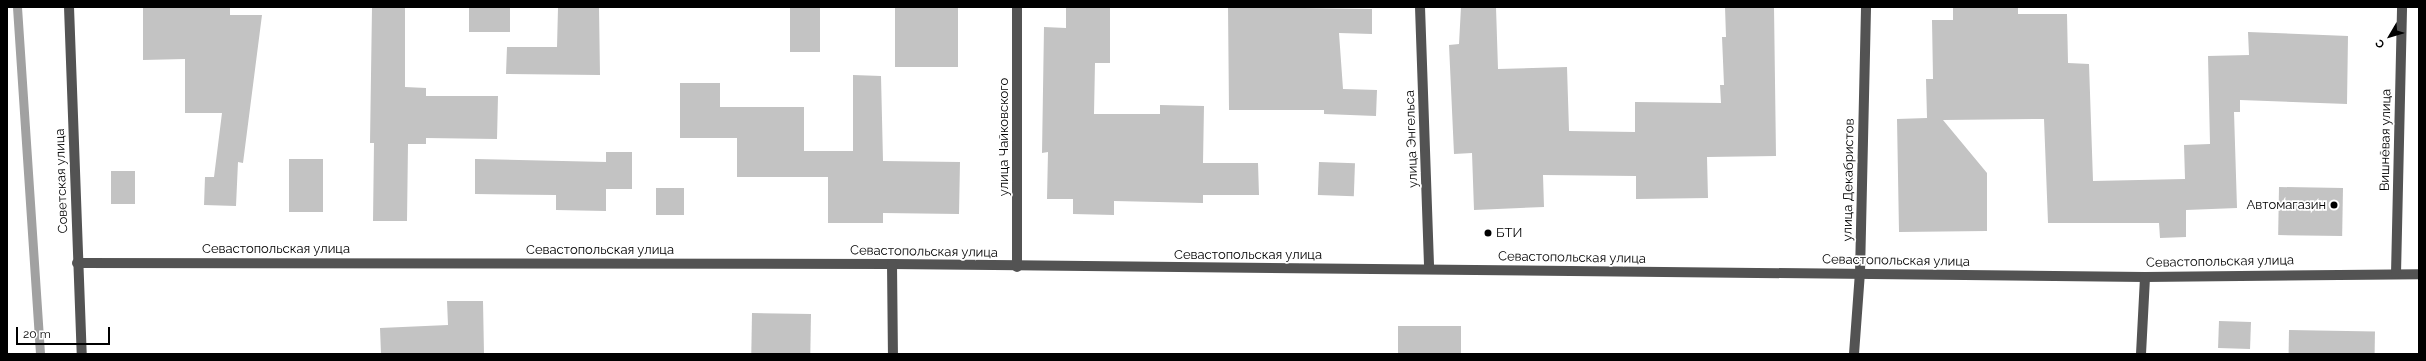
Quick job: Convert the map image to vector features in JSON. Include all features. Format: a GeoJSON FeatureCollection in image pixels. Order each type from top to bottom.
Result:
{"type":"FeatureCollection","features":[{"type":"Feature","properties":{"kind":"street","name":"Советская улица"},"geometry":{"type":"LineString","coordinates":[[69,7],[77,263],[82,354]]}},
{"type":"Feature","properties":{"kind":"street","name":"улица Чайковского"},"geometry":{"type":"LineString","coordinates":[[1017,7],[1017,267]]}},
{"type":"Feature","properties":{"kind":"street","name":"улица Энгельса"},"geometry":{"type":"LineString","coordinates":[[1420,7],[1429,270]]}},
{"type":"Feature","properties":{"kind":"street","name":"улица Декабристов"},"geometry":{"type":"LineString","coordinates":[[1854,354],[1860,273],[1866,7]]}},
{"type":"Feature","properties":{"kind":"street","name":"Вишнёвая улица"},"geometry":{"type":"LineString","coordinates":[[2396,274],[2402,7]]}},
{"type":"Feature","properties":{"kind":"street","name":"Севастопольская улица"},"geometry":{"type":"LineString","coordinates":[[77,263],[892,264],[1017,267],[1860,273],[2145,277],[2419,274]]}},
{"type":"Feature","properties":{"kind":"street"},"geometry":{"type":"LineString","coordinates":[[892,264],[893,354]]}},
{"type":"Feature","properties":{"kind":"street"},"geometry":{"type":"LineString","coordinates":[[2141,354],[2145,277]]}},
{"type":"Feature","properties":{"kind":"building"},"geometry":{"type":"Polygon","coordinates":[[[143,7],[230,7],[230,15],[262,15],[243,163],[238,162],[236,206],[204,205],[205,177],[214,177],[222,113],[185,113],[185,59],[143,60],[143,7]]]}},
{"type":"Feature","properties":{"kind":"building"},"geometry":{"type":"Polygon","coordinates":[[[372,7],[405,7],[405,87],[426,88],[426,96],[498,96],[497,139],[426,138],[426,144],[408,144],[407,221],[373,221],[374,143],[370,143],[372,7]]]}},
{"type":"Feature","properties":{"kind":"building"},"geometry":{"type":"Polygon","coordinates":[[[469,7],[510,7],[510,32],[469,32],[469,7]]]}},
{"type":"Feature","properties":{"kind":"building"},"geometry":{"type":"Polygon","coordinates":[[[790,7],[820,7],[820,52],[790,52],[790,7]]]}},
{"type":"Feature","properties":{"kind":"building"},"geometry":{"type":"Polygon","coordinates":[[[895,7],[958,7],[958,67],[895,67],[895,7]]]}},
{"type":"Feature","properties":{"kind":"building"},"geometry":{"type":"Polygon","coordinates":[[[1066,7],[1110,7],[1110,63],[1095,63],[1094,114],[1160,114],[1160,105],[1204,106],[1203,163],[1258,163],[1259,195],[1203,195],[1203,203],[1114,201],[1114,215],[1073,214],[1073,199],[1047,199],[1048,152],[1042,153],[1044,27],[1066,28],[1066,7]]]}},
{"type":"Feature","properties":{"kind":"building"},"geometry":{"type":"Polygon","coordinates":[[[1228,7],[1372,9],[1372,34],[1339,33],[1343,89],[1377,90],[1376,116],[1324,114],[1324,110],[1229,110],[1228,7]]]}},
{"type":"Feature","properties":{"kind":"building"},"geometry":{"type":"Polygon","coordinates":[[[1461,7],[1496,7],[1498,69],[1567,67],[1569,131],[1635,132],[1635,102],[1721,103],[1720,85],[1724,85],[1722,37],[1726,37],[1725,7],[1774,7],[1776,156],[1707,157],[1708,198],[1636,199],[1636,176],[1543,175],[1544,207],[1474,210],[1472,153],[1454,154],[1449,45],[1459,44],[1461,7]]]}},
{"type":"Feature","properties":{"kind":"building"},"geometry":{"type":"Polygon","coordinates":[[[1953,7],[2018,7],[2018,14],[2067,14],[2068,63],[2089,64],[2093,181],[2185,179],[2184,145],[2210,144],[2208,56],[2249,55],[2248,32],[2348,36],[2347,104],[2240,100],[2240,112],[2234,112],[2237,208],[2186,210],[2186,237],[2160,238],[2159,223],[2048,223],[2044,119],[1943,120],[1987,173],[1987,231],[1899,232],[1897,119],[1927,118],[1926,79],[1933,79],[1932,20],[1953,20],[1953,7]]]}},
{"type":"Feature","properties":{"kind":"building"},"geometry":{"type":"Polygon","coordinates":[[[558,8],[599,8],[600,75],[506,74],[507,47],[557,47],[558,8]]]}},
{"type":"Feature","properties":{"kind":"building"},"geometry":{"type":"Polygon","coordinates":[[[853,75],[881,76],[883,161],[960,162],[959,214],[883,213],[883,223],[828,223],[828,177],[737,177],[737,138],[680,138],[680,83],[720,83],[720,107],[804,107],[804,151],[853,151],[853,75]]]}},
{"type":"Feature","properties":{"kind":"building"},"geometry":{"type":"Polygon","coordinates":[[[606,152],[632,152],[632,189],[606,189],[606,211],[556,210],[556,195],[475,194],[475,159],[606,162],[606,152]]]}},
{"type":"Feature","properties":{"kind":"building"},"geometry":{"type":"Polygon","coordinates":[[[289,159],[323,159],[323,212],[289,212],[289,159]]]}},
{"type":"Feature","properties":{"kind":"building"},"geometry":{"type":"Polygon","coordinates":[[[1319,162],[1355,163],[1354,196],[1318,195],[1319,162]]]}},
{"type":"Feature","properties":{"kind":"building"},"geometry":{"type":"Polygon","coordinates":[[[111,171],[135,171],[135,204],[111,204],[111,171]]]}},
{"type":"Feature","properties":{"kind":"building"},"geometry":{"type":"Polygon","coordinates":[[[2279,187],[2343,188],[2342,236],[2278,235],[2279,187]]]}},
{"type":"Feature","properties":{"kind":"building"},"geometry":{"type":"Polygon","coordinates":[[[656,188],[684,188],[684,215],[656,215],[656,188]]]}},
{"type":"Feature","properties":{"kind":"building"},"geometry":{"type":"Polygon","coordinates":[[[447,301],[483,301],[484,354],[381,354],[380,328],[448,325],[447,301]]]}},
{"type":"Feature","properties":{"kind":"building"},"geometry":{"type":"Polygon","coordinates":[[[752,313],[811,314],[810,354],[751,354],[752,313]]]}},
{"type":"Feature","properties":{"kind":"building"},"geometry":{"type":"Polygon","coordinates":[[[2219,321],[2251,322],[2250,349],[2218,348],[2219,321]]]}},
{"type":"Feature","properties":{"kind":"building"},"geometry":{"type":"Polygon","coordinates":[[[1398,326],[1461,326],[1461,354],[1398,354],[1398,326]]]}},
{"type":"Feature","properties":{"kind":"building"},"geometry":{"type":"Polygon","coordinates":[[[2289,330],[2375,332],[2375,354],[2289,354],[2289,330]]]}},
{"type":"Feature","properties":{"kind":"waterway"},"geometry":{"type":"LineString","coordinates":[[17,7],[40,354]]}},
{"type":"Feature","properties":{"kind":"place","name":"Автомагазин"},"geometry":{"type":"Point","coordinates":[2334,205]}},
{"type":"Feature","properties":{"kind":"place","name":"БТИ"},"geometry":{"type":"Point","coordinates":[1488,233]}}]}
